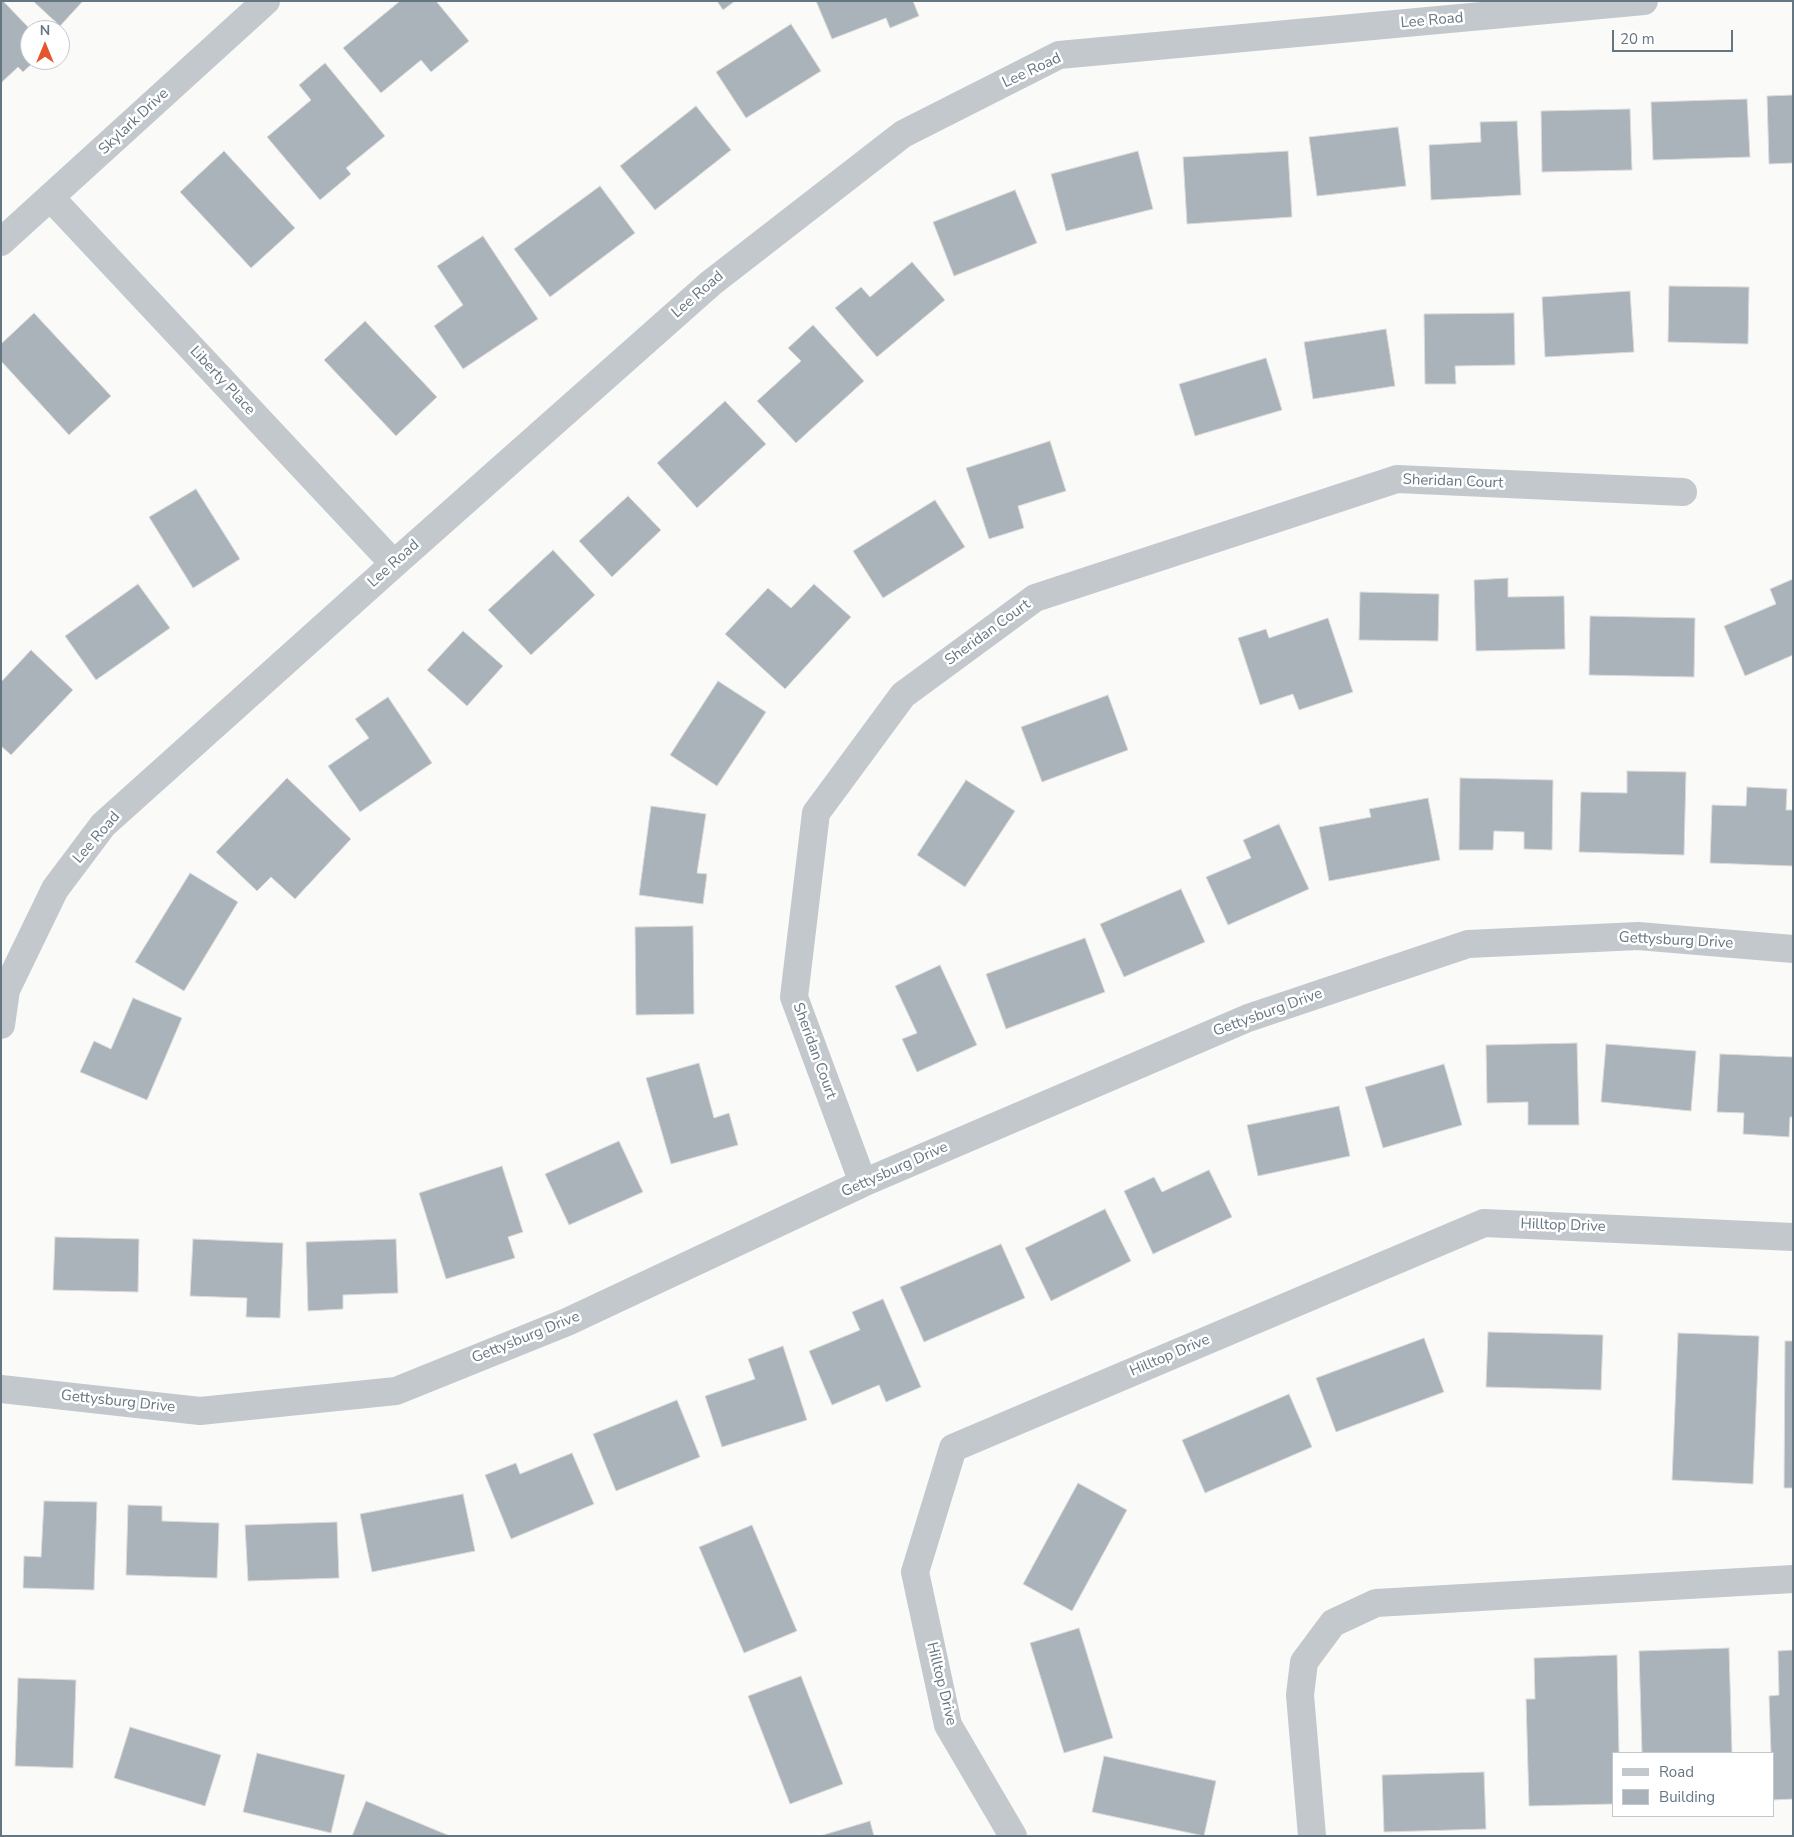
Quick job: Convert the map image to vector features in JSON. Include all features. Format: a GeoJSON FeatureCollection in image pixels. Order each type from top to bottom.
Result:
{"type":"FeatureCollection","features":[{"type":"Feature","properties":{"kind":"street","name":"Skylark Drive"},"geometry":{"type":"LineString","coordinates":[[1,242],[266,1]]}},
{"type":"Feature","properties":{"kind":"street","name":"Lee Road"},"geometry":{"type":"LineString","coordinates":[[1,1025],[6,990],[55,889],[104,825],[394,564],[711,283],[903,134],[1059,55],[1644,1]]}},
{"type":"Feature","properties":{"kind":"street","name":"Liberty Place"},"geometry":{"type":"LineString","coordinates":[[51,198],[394,564]]}},
{"type":"Feature","properties":{"kind":"street","name":"Sheridan Court"},"geometry":{"type":"LineString","coordinates":[[863,1183],[794,997],[816,814],[904,695],[1035,598],[1397,479],[1683,492]]}},
{"type":"Feature","properties":{"kind":"street","name":"Gettysburg Drive"},"geometry":{"type":"LineString","coordinates":[[1,1389],[200,1411],[396,1391],[567,1322],[863,1183],[1248,1018],[1468,944],[1638,936],[1793,949]]}},
{"type":"Feature","properties":{"kind":"street","name":"Hilltop Drive"},"geometry":{"type":"LineString","coordinates":[[1014,1836],[948,1725],[915,1572],[953,1448],[1484,1223],[1793,1237]]}},
{"type":"Feature","properties":{"kind":"street"},"geometry":{"type":"LineString","coordinates":[[1312,1836],[1300,1694],[1304,1662],[1333,1623],[1376,1603],[1793,1579]]}},
{"type":"Feature","properties":{"kind":"building"},"geometry":{"type":"Polygon","coordinates":[[[1,1],[3,1],[21,20],[20,69],[18,67],[1,83],[1,1]]]}},
{"type":"Feature","properties":{"kind":"building"},"geometry":{"type":"Polygon","coordinates":[[[33,1],[83,1],[66,20],[54,20],[33,1]]]}},
{"type":"Feature","properties":{"kind":"building"},"geometry":{"type":"Polygon","coordinates":[[[400,1],[436,1],[469,41],[431,72],[421,60],[381,93],[343,48],[400,1]]]}},
{"type":"Feature","properties":{"kind":"building"},"geometry":{"type":"Polygon","coordinates":[[[717,1],[735,1],[723,10],[717,1]]]}},
{"type":"Feature","properties":{"kind":"building"},"geometry":{"type":"Polygon","coordinates":[[[816,1],[913,1],[919,16],[890,28],[886,18],[832,39],[816,1]]]}},
{"type":"Feature","properties":{"kind":"building"},"geometry":{"type":"Polygon","coordinates":[[[791,24],[821,71],[746,118],[716,72],[791,24]]]}},
{"type":"Feature","properties":{"kind":"building"},"geometry":{"type":"Polygon","coordinates":[[[325,63],[385,136],[346,168],[351,174],[320,200],[267,137],[311,100],[299,85],[325,63]]]}},
{"type":"Feature","properties":{"kind":"building"},"geometry":{"type":"Polygon","coordinates":[[[1793,95],[1793,163],[1769,164],[1767,96],[1793,95]]]}},
{"type":"Feature","properties":{"kind":"building"},"geometry":{"type":"Polygon","coordinates":[[[1747,99],[1750,157],[1653,160],[1651,102],[1747,99]]]}},
{"type":"Feature","properties":{"kind":"building"},"geometry":{"type":"Polygon","coordinates":[[[696,106],[731,150],[655,210],[620,166],[696,106]]]}},
{"type":"Feature","properties":{"kind":"building"},"geometry":{"type":"Polygon","coordinates":[[[1630,109],[1632,170],[1542,172],[1541,111],[1630,109]]]}},
{"type":"Feature","properties":{"kind":"building"},"geometry":{"type":"Polygon","coordinates":[[[1517,121],[1521,195],[1431,200],[1429,145],[1481,142],[1480,122],[1517,121]]]}},
{"type":"Feature","properties":{"kind":"building"},"geometry":{"type":"Polygon","coordinates":[[[1398,127],[1406,186],[1317,196],[1309,137],[1398,127]]]}},
{"type":"Feature","properties":{"kind":"building"},"geometry":{"type":"Polygon","coordinates":[[[224,151],[295,228],[251,268],[180,192],[224,151]]]}},
{"type":"Feature","properties":{"kind":"building"},"geometry":{"type":"Polygon","coordinates":[[[1138,151],[1153,209],[1066,231],[1051,174],[1138,151]]]}},
{"type":"Feature","properties":{"kind":"building"},"geometry":{"type":"Polygon","coordinates":[[[1288,151],[1292,217],[1187,224],[1183,157],[1288,151]]]}},
{"type":"Feature","properties":{"kind":"building"},"geometry":{"type":"Polygon","coordinates":[[[600,186],[635,233],[550,297],[514,249],[600,186]]]}},
{"type":"Feature","properties":{"kind":"building"},"geometry":{"type":"Polygon","coordinates":[[[1015,190],[1037,243],[954,276],[933,222],[1015,190]]]}},
{"type":"Feature","properties":{"kind":"building"},"geometry":{"type":"Polygon","coordinates":[[[483,236],[538,319],[463,369],[434,326],[463,305],[437,266],[483,236]]]}},
{"type":"Feature","properties":{"kind":"building"},"geometry":{"type":"Polygon","coordinates":[[[912,262],[945,300],[877,357],[835,308],[861,287],[870,297],[912,262]]]}},
{"type":"Feature","properties":{"kind":"building"},"geometry":{"type":"Polygon","coordinates":[[[1669,286],[1749,287],[1748,344],[1668,342],[1669,286]]]}},
{"type":"Feature","properties":{"kind":"building"},"geometry":{"type":"Polygon","coordinates":[[[1630,291],[1634,352],[1545,357],[1542,297],[1630,291]]]}},
{"type":"Feature","properties":{"kind":"building"},"geometry":{"type":"Polygon","coordinates":[[[34,313],[111,396],[69,435],[1,361],[1,344],[34,313]]]}},
{"type":"Feature","properties":{"kind":"building"},"geometry":{"type":"Polygon","coordinates":[[[1514,313],[1515,365],[1455,366],[1456,384],[1425,384],[1424,314],[1514,313]]]}},
{"type":"Feature","properties":{"kind":"building"},"geometry":{"type":"Polygon","coordinates":[[[365,321],[437,397],[396,436],[324,360],[365,321]]]}},
{"type":"Feature","properties":{"kind":"building"},"geometry":{"type":"Polygon","coordinates":[[[813,325],[864,381],[796,443],[757,401],[801,361],[788,348],[813,325]]]}},
{"type":"Feature","properties":{"kind":"building"},"geometry":{"type":"Polygon","coordinates":[[[1386,329],[1395,386],[1313,399],[1304,342],[1386,329]]]}},
{"type":"Feature","properties":{"kind":"building"},"geometry":{"type":"Polygon","coordinates":[[[1266,358],[1282,410],[1195,436],[1179,384],[1266,358]]]}},
{"type":"Feature","properties":{"kind":"building"},"geometry":{"type":"Polygon","coordinates":[[[725,401],[766,444],[697,508],[657,463],[725,401]]]}},
{"type":"Feature","properties":{"kind":"building"},"geometry":{"type":"Polygon","coordinates":[[[1050,441],[1066,491],[1018,506],[1024,528],[989,539],[966,468],[1050,441]]]}},
{"type":"Feature","properties":{"kind":"building"},"geometry":{"type":"Polygon","coordinates":[[[196,489],[240,559],[193,588],[149,517],[196,489]]]}},
{"type":"Feature","properties":{"kind":"building"},"geometry":{"type":"Polygon","coordinates":[[[628,496],[661,530],[612,577],[579,541],[628,496]]]}},
{"type":"Feature","properties":{"kind":"building"},"geometry":{"type":"Polygon","coordinates":[[[935,500],[965,547],[883,598],[853,551],[935,500]]]}},
{"type":"Feature","properties":{"kind":"building"},"geometry":{"type":"Polygon","coordinates":[[[553,550],[595,595],[531,655],[488,610],[553,550]]]}},
{"type":"Feature","properties":{"kind":"building"},"geometry":{"type":"Polygon","coordinates":[[[1508,578],[1508,597],[1564,596],[1565,649],[1476,651],[1474,580],[1508,578]]]}},
{"type":"Feature","properties":{"kind":"building"},"geometry":{"type":"Polygon","coordinates":[[[1793,579],[1793,655],[1745,676],[1724,626],[1776,604],[1770,589],[1793,579]]]}},
{"type":"Feature","properties":{"kind":"building"},"geometry":{"type":"Polygon","coordinates":[[[138,584],[170,628],[96,680],[65,636],[138,584]]]}},
{"type":"Feature","properties":{"kind":"building"},"geometry":{"type":"Polygon","coordinates":[[[814,584],[851,617],[785,689],[725,634],[768,588],[791,608],[814,584]]]}},
{"type":"Feature","properties":{"kind":"building"},"geometry":{"type":"Polygon","coordinates":[[[1360,592],[1439,594],[1438,641],[1359,640],[1360,592]]]}},
{"type":"Feature","properties":{"kind":"building"},"geometry":{"type":"Polygon","coordinates":[[[1590,616],[1695,618],[1694,677],[1589,675],[1590,616]]]}},
{"type":"Feature","properties":{"kind":"building"},"geometry":{"type":"Polygon","coordinates":[[[1328,618],[1353,692],[1299,710],[1293,694],[1260,705],[1238,638],[1266,629],[1269,638],[1328,618]]]}},
{"type":"Feature","properties":{"kind":"building"},"geometry":{"type":"Polygon","coordinates":[[[463,631],[503,666],[467,706],[427,670],[463,631]]]}},
{"type":"Feature","properties":{"kind":"building"},"geometry":{"type":"Polygon","coordinates":[[[31,650],[73,690],[11,755],[1,746],[1,682],[31,650]]]}},
{"type":"Feature","properties":{"kind":"building"},"geometry":{"type":"Polygon","coordinates":[[[718,681],[766,712],[717,786],[670,755],[718,681]]]}},
{"type":"Feature","properties":{"kind":"building"},"geometry":{"type":"Polygon","coordinates":[[[1108,695],[1128,750],[1042,782],[1021,727],[1108,695]]]}},
{"type":"Feature","properties":{"kind":"building"},"geometry":{"type":"Polygon","coordinates":[[[388,697],[432,763],[360,812],[328,766],[369,738],[355,719],[388,697]]]}},
{"type":"Feature","properties":{"kind":"building"},"geometry":{"type":"Polygon","coordinates":[[[1627,771],[1686,772],[1684,855],[1579,852],[1581,792],[1627,793],[1627,771]]]}},
{"type":"Feature","properties":{"kind":"building"},"geometry":{"type":"Polygon","coordinates":[[[287,778],[351,839],[295,899],[271,877],[257,891],[216,852],[287,778]]]}},
{"type":"Feature","properties":{"kind":"building"},"geometry":{"type":"Polygon","coordinates":[[[1460,778],[1553,780],[1552,850],[1524,849],[1524,832],[1494,831],[1493,850],[1459,850],[1460,778]]]}},
{"type":"Feature","properties":{"kind":"building"},"geometry":{"type":"Polygon","coordinates":[[[966,780],[1015,811],[965,887],[917,855],[966,780]]]}},
{"type":"Feature","properties":{"kind":"building"},"geometry":{"type":"Polygon","coordinates":[[[1747,787],[1787,789],[1786,810],[1793,810],[1793,866],[1710,863],[1712,805],[1746,806],[1747,787]]]}},
{"type":"Feature","properties":{"kind":"building"},"geometry":{"type":"Polygon","coordinates":[[[1428,798],[1440,860],[1329,881],[1319,827],[1371,817],[1369,809],[1428,798]]]}},
{"type":"Feature","properties":{"kind":"building"},"geometry":{"type":"Polygon","coordinates":[[[651,806],[706,814],[697,873],[707,874],[703,904],[639,895],[651,806]]]}},
{"type":"Feature","properties":{"kind":"building"},"geometry":{"type":"Polygon","coordinates":[[[1279,824],[1309,889],[1228,925],[1206,877],[1251,858],[1243,840],[1279,824]]]}},
{"type":"Feature","properties":{"kind":"building"},"geometry":{"type":"Polygon","coordinates":[[[190,873],[238,902],[184,991],[135,962],[190,873]]]}},
{"type":"Feature","properties":{"kind":"building"},"geometry":{"type":"Polygon","coordinates":[[[1181,889],[1205,942],[1124,977],[1100,924],[1181,889]]]}},
{"type":"Feature","properties":{"kind":"building"},"geometry":{"type":"Polygon","coordinates":[[[693,926],[694,1014],[636,1015],[635,927],[693,926]]]}},
{"type":"Feature","properties":{"kind":"building"},"geometry":{"type":"Polygon","coordinates":[[[1085,938],[1105,992],[1006,1029],[986,974],[1085,938]]]}},
{"type":"Feature","properties":{"kind":"building"},"geometry":{"type":"Polygon","coordinates":[[[940,965],[977,1045],[917,1072],[902,1039],[917,1033],[895,986],[940,965]]]}},
{"type":"Feature","properties":{"kind":"building"},"geometry":{"type":"Polygon","coordinates":[[[133,998],[182,1018],[147,1100],[80,1072],[94,1041],[111,1049],[133,998]]]}},
{"type":"Feature","properties":{"kind":"building"},"geometry":{"type":"Polygon","coordinates":[[[1577,1043],[1579,1125],[1528,1125],[1528,1102],[1487,1103],[1486,1045],[1577,1043]]]}},
{"type":"Feature","properties":{"kind":"building"},"geometry":{"type":"Polygon","coordinates":[[[1606,1044],[1696,1051],[1691,1111],[1601,1102],[1606,1044]]]}},
{"type":"Feature","properties":{"kind":"building"},"geometry":{"type":"Polygon","coordinates":[[[1720,1054],[1793,1057],[1793,1117],[1790,1117],[1789,1137],[1743,1134],[1744,1113],[1717,1112],[1720,1054]]]}},
{"type":"Feature","properties":{"kind":"building"},"geometry":{"type":"Polygon","coordinates":[[[699,1063],[714,1118],[729,1113],[738,1145],[671,1164],[646,1078],[699,1063]]]}},
{"type":"Feature","properties":{"kind":"building"},"geometry":{"type":"Polygon","coordinates":[[[1444,1064],[1462,1125],[1383,1148],[1365,1087],[1444,1064]]]}},
{"type":"Feature","properties":{"kind":"building"},"geometry":{"type":"Polygon","coordinates":[[[1339,1106],[1350,1156],[1258,1176],[1247,1125],[1339,1106]]]}},
{"type":"Feature","properties":{"kind":"building"},"geometry":{"type":"Polygon","coordinates":[[[619,1141],[643,1192],[569,1225],[545,1174],[619,1141]]]}},
{"type":"Feature","properties":{"kind":"building"},"geometry":{"type":"Polygon","coordinates":[[[502,1166],[523,1232],[508,1237],[515,1258],[446,1279],[419,1193],[502,1166]]]}},
{"type":"Feature","properties":{"kind":"building"},"geometry":{"type":"Polygon","coordinates":[[[1209,1170],[1232,1217],[1153,1254],[1124,1191],[1154,1177],[1162,1192],[1209,1170]]]}},
{"type":"Feature","properties":{"kind":"building"},"geometry":{"type":"Polygon","coordinates":[[[1105,1209],[1131,1261],[1051,1301],[1025,1248],[1105,1209]]]}},
{"type":"Feature","properties":{"kind":"building"},"geometry":{"type":"Polygon","coordinates":[[[55,1237],[139,1239],[138,1292],[53,1290],[55,1237]]]}},
{"type":"Feature","properties":{"kind":"building"},"geometry":{"type":"Polygon","coordinates":[[[193,1239],[283,1243],[280,1318],[246,1317],[247,1298],[190,1296],[193,1239]]]}},
{"type":"Feature","properties":{"kind":"building"},"geometry":{"type":"Polygon","coordinates":[[[396,1239],[398,1293],[343,1295],[343,1309],[308,1311],[306,1242],[396,1239]]]}},
{"type":"Feature","properties":{"kind":"building"},"geometry":{"type":"Polygon","coordinates":[[[1001,1244],[1025,1298],[924,1342],[900,1287],[1001,1244]]]}},
{"type":"Feature","properties":{"kind":"building"},"geometry":{"type":"Polygon","coordinates":[[[883,1299],[921,1387],[886,1402],[879,1385],[832,1405],[809,1351],[860,1330],[852,1312],[883,1299]]]}},
{"type":"Feature","properties":{"kind":"building"},"geometry":{"type":"Polygon","coordinates":[[[1488,1332],[1603,1335],[1601,1390],[1486,1387],[1488,1332]]]}},
{"type":"Feature","properties":{"kind":"building"},"geometry":{"type":"Polygon","coordinates":[[[1678,1333],[1759,1336],[1753,1484],[1672,1480],[1678,1333]]]}},
{"type":"Feature","properties":{"kind":"building"},"geometry":{"type":"Polygon","coordinates":[[[1424,1338],[1444,1392],[1336,1432],[1316,1378],[1424,1338]]]}},
{"type":"Feature","properties":{"kind":"building"},"geometry":{"type":"Polygon","coordinates":[[[1785,1341],[1793,1341],[1793,1488],[1784,1488],[1785,1341]]]}},
{"type":"Feature","properties":{"kind":"building"},"geometry":{"type":"Polygon","coordinates":[[[783,1346],[807,1420],[722,1447],[705,1396],[755,1379],[748,1359],[783,1346]]]}},
{"type":"Feature","properties":{"kind":"building"},"geometry":{"type":"Polygon","coordinates":[[[1289,1394],[1312,1447],[1205,1493],[1182,1440],[1289,1394]]]}},
{"type":"Feature","properties":{"kind":"building"},"geometry":{"type":"Polygon","coordinates":[[[677,1400],[700,1457],[616,1491],[593,1434],[677,1400]]]}},
{"type":"Feature","properties":{"kind":"building"},"geometry":{"type":"Polygon","coordinates":[[[572,1453],[594,1504],[511,1539],[485,1475],[516,1463],[520,1474],[572,1453]]]}},
{"type":"Feature","properties":{"kind":"building"},"geometry":{"type":"Polygon","coordinates":[[[1078,1483],[1127,1510],[1072,1611],[1023,1584],[1078,1483]]]}},
{"type":"Feature","properties":{"kind":"building"},"geometry":{"type":"Polygon","coordinates":[[[463,1494],[475,1551],[372,1572],[360,1514],[463,1494]]]}},
{"type":"Feature","properties":{"kind":"building"},"geometry":{"type":"Polygon","coordinates":[[[44,1501],[97,1502],[94,1590],[23,1588],[24,1556],[41,1557],[44,1501]]]}},
{"type":"Feature","properties":{"kind":"building"},"geometry":{"type":"Polygon","coordinates":[[[128,1505],[162,1506],[162,1521],[219,1523],[217,1578],[126,1575],[128,1505]]]}},
{"type":"Feature","properties":{"kind":"building"},"geometry":{"type":"Polygon","coordinates":[[[337,1522],[339,1578],[248,1581],[245,1525],[337,1522]]]}},
{"type":"Feature","properties":{"kind":"building"},"geometry":{"type":"Polygon","coordinates":[[[752,1525],[797,1631],[744,1653],[699,1547],[752,1525]]]}},
{"type":"Feature","properties":{"kind":"building"},"geometry":{"type":"Polygon","coordinates":[[[1079,1628],[1113,1738],[1064,1753],[1030,1643],[1079,1628]]]}},
{"type":"Feature","properties":{"kind":"building"},"geometry":{"type":"Polygon","coordinates":[[[1729,1648],[1732,1752],[1642,1752],[1639,1651],[1729,1648]]]}},
{"type":"Feature","properties":{"kind":"building"},"geometry":{"type":"Polygon","coordinates":[[[1793,1650],[1793,1799],[1774,1800],[1774,1752],[1771,1752],[1769,1696],[1779,1695],[1778,1651],[1793,1650]]]}},
{"type":"Feature","properties":{"kind":"building"},"geometry":{"type":"Polygon","coordinates":[[[1617,1655],[1619,1752],[1612,1752],[1612,1804],[1529,1806],[1526,1699],[1535,1699],[1534,1658],[1617,1655]]]}},
{"type":"Feature","properties":{"kind":"building"},"geometry":{"type":"Polygon","coordinates":[[[801,1676],[843,1784],[790,1804],[748,1696],[801,1676]]]}},
{"type":"Feature","properties":{"kind":"building"},"geometry":{"type":"Polygon","coordinates":[[[18,1678],[76,1680],[73,1768],[15,1766],[18,1678]]]}},
{"type":"Feature","properties":{"kind":"building"},"geometry":{"type":"Polygon","coordinates":[[[130,1727],[221,1755],[205,1806],[114,1778],[130,1727]]]}},
{"type":"Feature","properties":{"kind":"building"},"geometry":{"type":"Polygon","coordinates":[[[257,1753],[345,1775],[331,1833],[243,1812],[257,1753]]]}},
{"type":"Feature","properties":{"kind":"building"},"geometry":{"type":"Polygon","coordinates":[[[1104,1756],[1216,1781],[1204,1836],[1092,1812],[1104,1756]]]}},
{"type":"Feature","properties":{"kind":"building"},"geometry":{"type":"Polygon","coordinates":[[[1484,1772],[1486,1829],[1384,1832],[1382,1775],[1484,1772]]]}},
{"type":"Feature","properties":{"kind":"building"},"geometry":{"type":"Polygon","coordinates":[[[366,1801],[450,1836],[352,1836],[366,1801]]]}},
{"type":"Feature","properties":{"kind":"building"},"geometry":{"type":"Polygon","coordinates":[[[870,1821],[874,1836],[820,1836],[870,1821]]]}}]}
